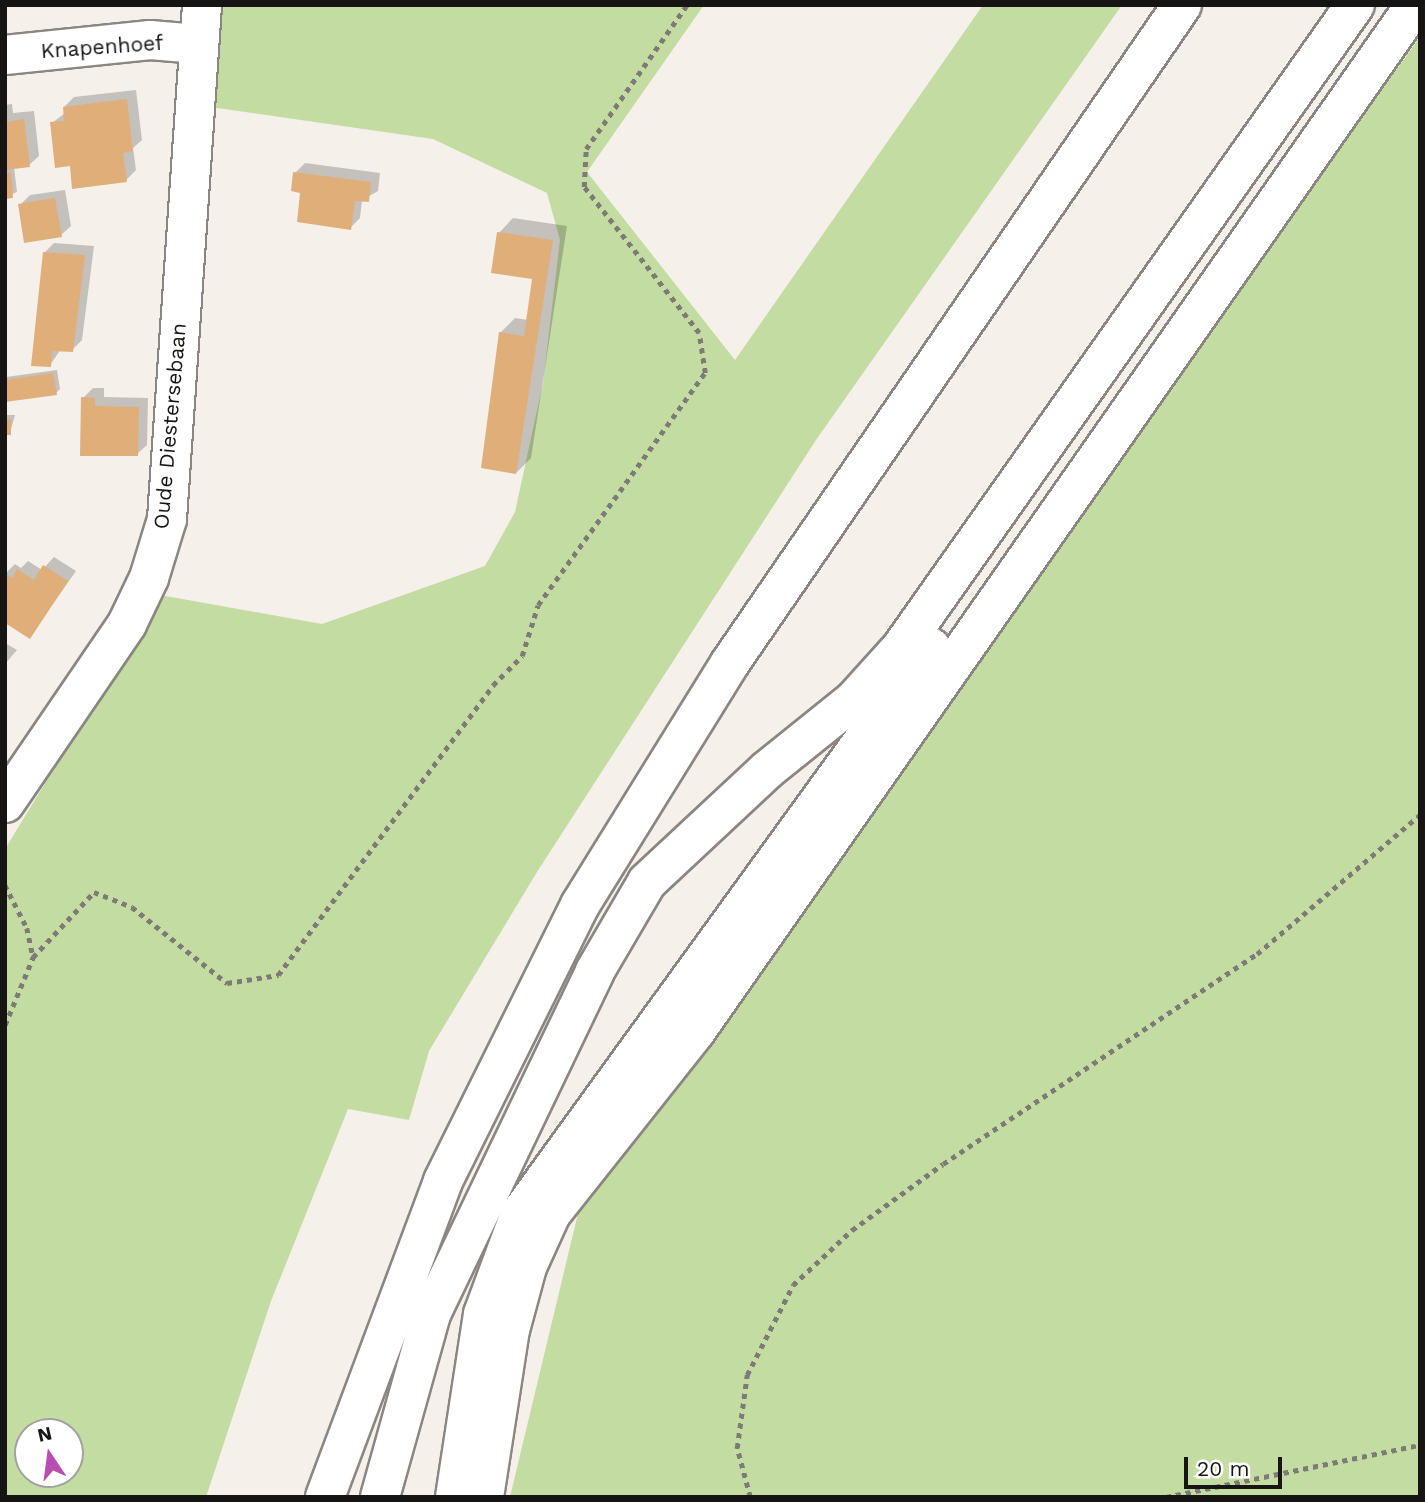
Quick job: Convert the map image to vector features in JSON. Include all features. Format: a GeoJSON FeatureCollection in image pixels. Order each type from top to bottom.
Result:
{"type":"FeatureCollection","features":[{"type":"Feature","properties":{"kind":"street","name":"Oude Diestersebaan"},"geometry":{"type":"LineString","coordinates":[[5,803],[127,624],[149,578],[167,519],[202,5]]}},
{"type":"Feature","properties":{"kind":"street"},"geometry":{"type":"LineString","coordinates":[[326,1497],[443,1181],[580,905],[737,652],[1182,5]]}},
{"type":"Feature","properties":{"kind":"street"},"geometry":{"type":"LineString","coordinates":[[380,1497],[431,1314],[595,971],[647,882],[757,779],[854,700],[908,640],[1355,5]]}},
{"type":"Feature","properties":{"kind":"street"},"geometry":{"type":"LineString","coordinates":[[455,1497],[483,1314],[520,1214],[950,621],[1384,5]]}},
{"type":"Feature","properties":{"kind":"street"},"geometry":{"type":"LineString","coordinates":[[484,1497],[510,1331],[527,1267],[551,1214],[703,1021],[1415,5]]}},
{"type":"Feature","properties":{"kind":"street","name":"Knapenhoef"},"geometry":{"type":"LineString","coordinates":[[5,55],[150,40],[198,44]]}},
{"type":"Feature","properties":{"kind":"path"},"geometry":{"type":"LineString","coordinates":[[5,1025],[33,957],[94,892],[132,907],[227,983],[278,975],[493,685],[522,656],[538,605],[705,373],[699,333],[584,187],[586,149],[687,5]]}},
{"type":"Feature","properties":{"kind":"path"},"geometry":{"type":"LineString","coordinates":[[750,1497],[737,1448],[747,1376],[793,1285],[852,1230],[943,1164],[1257,954],[1420,815]]}},
{"type":"Feature","properties":{"kind":"path"},"geometry":{"type":"LineString","coordinates":[[5,885],[27,928],[33,957]]}},
{"type":"Feature","properties":{"kind":"path"},"geometry":{"type":"LineString","coordinates":[[1166,1497],[1420,1445]]}},
{"type":"Feature","properties":{"kind":"green space"},"geometry":{"type":"Polygon","coordinates":[[[219,5],[704,5],[587,172],[735,360],[983,5],[1122,5],[816,440],[537,872],[429,1051],[409,1120],[348,1109],[271,1301],[206,1497],[5,1497],[5,849],[160,595],[322,624],[485,566],[515,512],[543,383],[560,240],[547,193],[433,139],[210,107],[219,5]]]}},
{"type":"Feature","properties":{"kind":"green space"},"geometry":{"type":"Polygon","coordinates":[[[1420,37],[1420,1497],[510,1497],[580,1205],[1420,37]]]}},
{"type":"Feature","properties":{"kind":"building"},"geometry":{"type":"Polygon","coordinates":[[[127,99],[133,151],[123,153],[127,182],[72,189],[70,166],[55,168],[50,122],[64,121],[63,107],[127,99]]]}},
{"type":"Feature","properties":{"kind":"building"},"geometry":{"type":"Polygon","coordinates":[[[24,119],[30,167],[5,170],[5,122],[24,119]]]}},
{"type":"Feature","properties":{"kind":"building"},"geometry":{"type":"Polygon","coordinates":[[[293,172],[371,182],[369,202],[355,201],[351,230],[297,222],[300,193],[291,191],[293,172]]]}},
{"type":"Feature","properties":{"kind":"building"},"geometry":{"type":"Polygon","coordinates":[[[11,173],[13,198],[5,199],[5,174],[11,173]]]}},
{"type":"Feature","properties":{"kind":"building"},"geometry":{"type":"Polygon","coordinates":[[[55,198],[62,237],[24,243],[18,204],[55,198]]]}},
{"type":"Feature","properties":{"kind":"building"},"geometry":{"type":"Polygon","coordinates":[[[497,232],[553,240],[516,474],[481,468],[499,332],[524,336],[532,279],[491,273],[497,232]]]}},
{"type":"Feature","properties":{"kind":"building"},"geometry":{"type":"Polygon","coordinates":[[[43,252],[85,255],[73,352],[52,351],[51,367],[31,366],[43,252]]]}},
{"type":"Feature","properties":{"kind":"building"},"geometry":{"type":"Polygon","coordinates":[[[53,373],[57,395],[5,402],[5,380],[53,373]]]}},
{"type":"Feature","properties":{"kind":"building"},"geometry":{"type":"Polygon","coordinates":[[[81,397],[95,398],[95,406],[139,407],[138,456],[80,456],[81,397]]]}},
{"type":"Feature","properties":{"kind":"building"},"geometry":{"type":"Polygon","coordinates":[[[5,419],[11,419],[11,435],[5,435],[5,419]]]}},
{"type":"Feature","properties":{"kind":"building"},"geometry":{"type":"Polygon","coordinates":[[[43,565],[68,581],[30,639],[5,623],[5,574],[12,578],[17,569],[34,580],[43,565]]]}}]}
